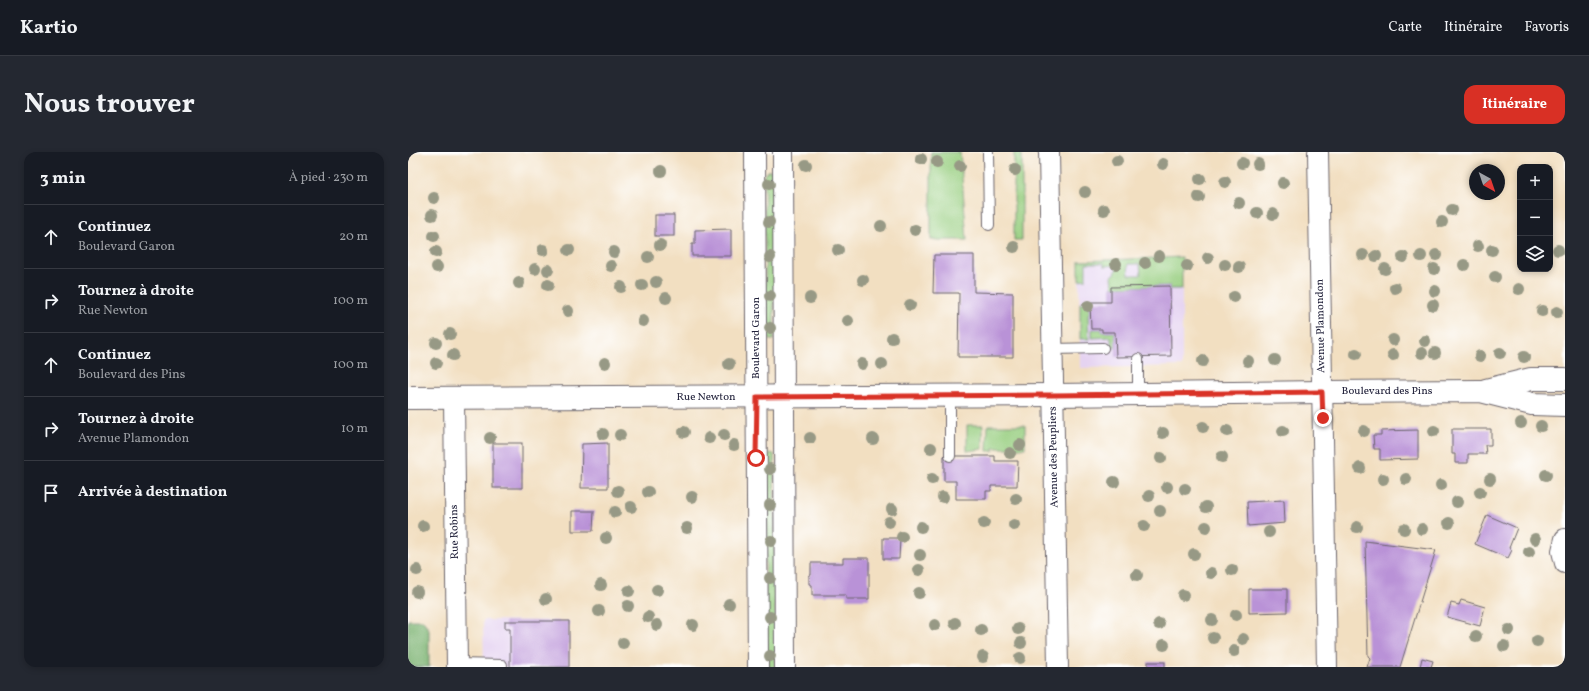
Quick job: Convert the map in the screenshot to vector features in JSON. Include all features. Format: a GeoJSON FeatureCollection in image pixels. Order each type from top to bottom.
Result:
{"type":"FeatureCollection","features":[{"type":"Feature","properties":{"kind":"street","name":"Boulevard Garon"},"geometry":{"type":"LineString","coordinates":[[755,152],[758,667]]}},
{"type":"Feature","properties":{"kind":"street"},"geometry":{"type":"LineString","coordinates":[[783,152],[785,667]]}},
{"type":"Feature","properties":{"kind":"street","name":"Avenue des Peupliers"},"geometry":{"type":"LineString","coordinates":[[1049,152],[1058,667]]}},
{"type":"Feature","properties":{"kind":"street","name":"Avenue Plamondon"},"geometry":{"type":"LineString","coordinates":[[1318,152],[1327,667]]}},
{"type":"Feature","properties":{"kind":"street","name":"Boulevard des Pins"},"geometry":{"type":"LineString","coordinates":[[1053,395],[1481,391],[1531,379],[1565,379]]}},
{"type":"Feature","properties":{"kind":"street","name":"Boulevard des Pins"},"geometry":{"type":"LineString","coordinates":[[1481,391],[1532,404],[1565,405]]}},
{"type":"Feature","properties":{"kind":"street","name":"Rue Newton"},"geometry":{"type":"LineString","coordinates":[[408,398],[1053,395]]}},
{"type":"Feature","properties":{"kind":"street","name":"Rue Robins"},"geometry":{"type":"LineString","coordinates":[[454,398],[457,665]]}},
{"type":"Feature","properties":{"kind":"lane"},"geometry":{"type":"LineString","coordinates":[[988,152],[989,225]]}},
{"type":"Feature","properties":{"kind":"lane"},"geometry":{"type":"LineString","coordinates":[[1052,349],[1103,348]]}},
{"type":"Feature","properties":{"kind":"lane"},"geometry":{"type":"LineString","coordinates":[[1138,359],[1138,394]]}},
{"type":"Feature","properties":{"kind":"lane"},"geometry":{"type":"LineString","coordinates":[[950,396],[950,456]]}},
{"type":"Feature","properties":{"kind":"lane"},"geometry":{"type":"LineString","coordinates":[[457,665],[502,665]]}},
{"type":"Feature","properties":{"kind":"shaded area"},"geometry":{"type":"Polygon","coordinates":[[[1182,257],[1182,366],[1080,368],[1079,261],[1182,257]]]}},
{"type":"Feature","properties":{"kind":"shaded area"},"geometry":{"type":"Polygon","coordinates":[[[483,620],[569,621],[569,667],[484,667],[483,620]]]}},
{"type":"Feature","properties":{"kind":"green space"},"geometry":{"type":"Polygon","coordinates":[[[931,152],[960,152],[967,240],[931,240],[931,152]]]}},
{"type":"Feature","properties":{"kind":"green space"},"geometry":{"type":"Polygon","coordinates":[[[1014,152],[1020,152],[1022,155],[1022,240],[1014,240],[1014,152]]]}},
{"type":"Feature","properties":{"kind":"green space"},"geometry":{"type":"Polygon","coordinates":[[[767,171],[774,171],[774,340],[769,340],[766,337],[764,175],[767,171]]]}},
{"type":"Feature","properties":{"kind":"green space"},"geometry":{"type":"Polygon","coordinates":[[[1182,257],[1182,289],[1170,289],[1170,286],[1113,287],[1112,275],[1115,274],[1118,265],[1104,266],[1104,263],[1086,263],[1086,279],[1079,280],[1079,261],[1182,257]],[[1128,264],[1129,275],[1141,275],[1140,264],[1128,264]]]}},
{"type":"Feature","properties":{"kind":"green space"},"geometry":{"type":"Polygon","coordinates":[[[1090,302],[1090,314],[1088,314],[1089,339],[1080,339],[1080,303],[1090,302]]]}},
{"type":"Feature","properties":{"kind":"green space"},"geometry":{"type":"Polygon","coordinates":[[[1092,329],[1102,329],[1102,332],[1115,332],[1116,348],[1111,347],[1111,337],[1092,338],[1092,329]]]}},
{"type":"Feature","properties":{"kind":"green space"},"geometry":{"type":"Polygon","coordinates":[[[967,425],[983,425],[983,449],[967,451],[967,425]]]}},
{"type":"Feature","properties":{"kind":"green space"},"geometry":{"type":"Polygon","coordinates":[[[988,425],[1025,425],[1025,448],[994,448],[994,451],[987,451],[988,425]]]}},
{"type":"Feature","properties":{"kind":"green space"},"geometry":{"type":"Polygon","coordinates":[[[770,453],[774,454],[776,667],[765,667],[766,457],[770,453]]]}},
{"type":"Feature","properties":{"kind":"green space"},"geometry":{"type":"Polygon","coordinates":[[[408,620],[423,620],[429,630],[429,667],[408,667],[408,620]]]}},
{"type":"Feature","properties":{"kind":"building"},"geometry":{"type":"Polygon","coordinates":[[[655,215],[674,215],[674,236],[655,236],[655,215]]]}},
{"type":"Feature","properties":{"kind":"building"},"geometry":{"type":"Polygon","coordinates":[[[731,229],[731,256],[692,256],[692,244],[695,244],[695,230],[731,229]]]}},
{"type":"Feature","properties":{"kind":"building"},"geometry":{"type":"Polygon","coordinates":[[[934,255],[974,255],[974,292],[1013,293],[1013,357],[958,357],[959,293],[933,293],[934,255]]]}},
{"type":"Feature","properties":{"kind":"building"},"geometry":{"type":"Polygon","coordinates":[[[1170,286],[1171,356],[1116,357],[1115,332],[1102,332],[1102,329],[1091,329],[1090,302],[1111,302],[1111,287],[1170,286]]]}},
{"type":"Feature","properties":{"kind":"building"},"geometry":{"type":"Polygon","coordinates":[[[1452,429],[1491,429],[1491,445],[1485,445],[1486,454],[1468,454],[1468,463],[1455,463],[1455,454],[1452,454],[1452,429]]]}},
{"type":"Feature","properties":{"kind":"building"},"geometry":{"type":"Polygon","coordinates":[[[1418,430],[1418,459],[1380,460],[1380,449],[1374,449],[1373,435],[1381,435],[1381,431],[1418,430]]]}},
{"type":"Feature","properties":{"kind":"building"},"geometry":{"type":"Polygon","coordinates":[[[493,443],[522,443],[522,488],[493,488],[493,443]]]}},
{"type":"Feature","properties":{"kind":"building"},"geometry":{"type":"Polygon","coordinates":[[[608,443],[608,488],[581,488],[582,444],[608,443]]]}},
{"type":"Feature","properties":{"kind":"building"},"geometry":{"type":"Polygon","coordinates":[[[944,456],[995,456],[995,461],[1018,461],[1017,486],[991,486],[991,491],[986,491],[986,499],[956,499],[956,481],[944,481],[944,456]]]}},
{"type":"Feature","properties":{"kind":"building"},"geometry":{"type":"Polygon","coordinates":[[[1284,500],[1285,523],[1248,526],[1247,502],[1284,500]]]}},
{"type":"Feature","properties":{"kind":"building"},"geometry":{"type":"Polygon","coordinates":[[[572,511],[594,511],[593,531],[572,531],[572,511]]]}},
{"type":"Feature","properties":{"kind":"building"},"geometry":{"type":"Polygon","coordinates":[[[1487,515],[1517,528],[1509,548],[1512,550],[1508,558],[1475,544],[1487,515]]]}},
{"type":"Feature","properties":{"kind":"building"},"geometry":{"type":"Polygon","coordinates":[[[883,538],[900,538],[899,559],[883,559],[883,538]]]}},
{"type":"Feature","properties":{"kind":"building"},"geometry":{"type":"Polygon","coordinates":[[[1365,541],[1436,550],[1400,667],[1367,667],[1370,658],[1368,656],[1365,541]]]}},
{"type":"Feature","properties":{"kind":"building"},"geometry":{"type":"Polygon","coordinates":[[[843,558],[869,558],[869,599],[846,599],[846,595],[812,595],[812,585],[809,584],[811,563],[843,563],[843,558]]]}},
{"type":"Feature","properties":{"kind":"building"},"geometry":{"type":"Polygon","coordinates":[[[1249,589],[1287,589],[1287,612],[1249,613],[1249,589]]]}},
{"type":"Feature","properties":{"kind":"building"},"geometry":{"type":"Polygon","coordinates":[[[1461,600],[1485,607],[1480,626],[1447,617],[1451,603],[1459,605],[1461,600]]]}},
{"type":"Feature","properties":{"kind":"building"},"geometry":{"type":"Polygon","coordinates":[[[505,621],[569,621],[569,667],[510,667],[510,628],[505,628],[505,621]]]}},
{"type":"Feature","properties":{"kind":"building"},"geometry":{"type":"Polygon","coordinates":[[[1422,658],[1433,661],[1431,667],[1420,667],[1422,658]]]}},
{"type":"Feature","properties":{"kind":"building"},"geometry":{"type":"Polygon","coordinates":[[[1148,662],[1165,662],[1165,667],[1148,667],[1148,662]]]}},
{"type":"Feature","properties":{"kind":"route"},"geometry":{"type":"LineString","coordinates":[[756,458],[757,397],[1322,392],[1323,418]]}}]}
